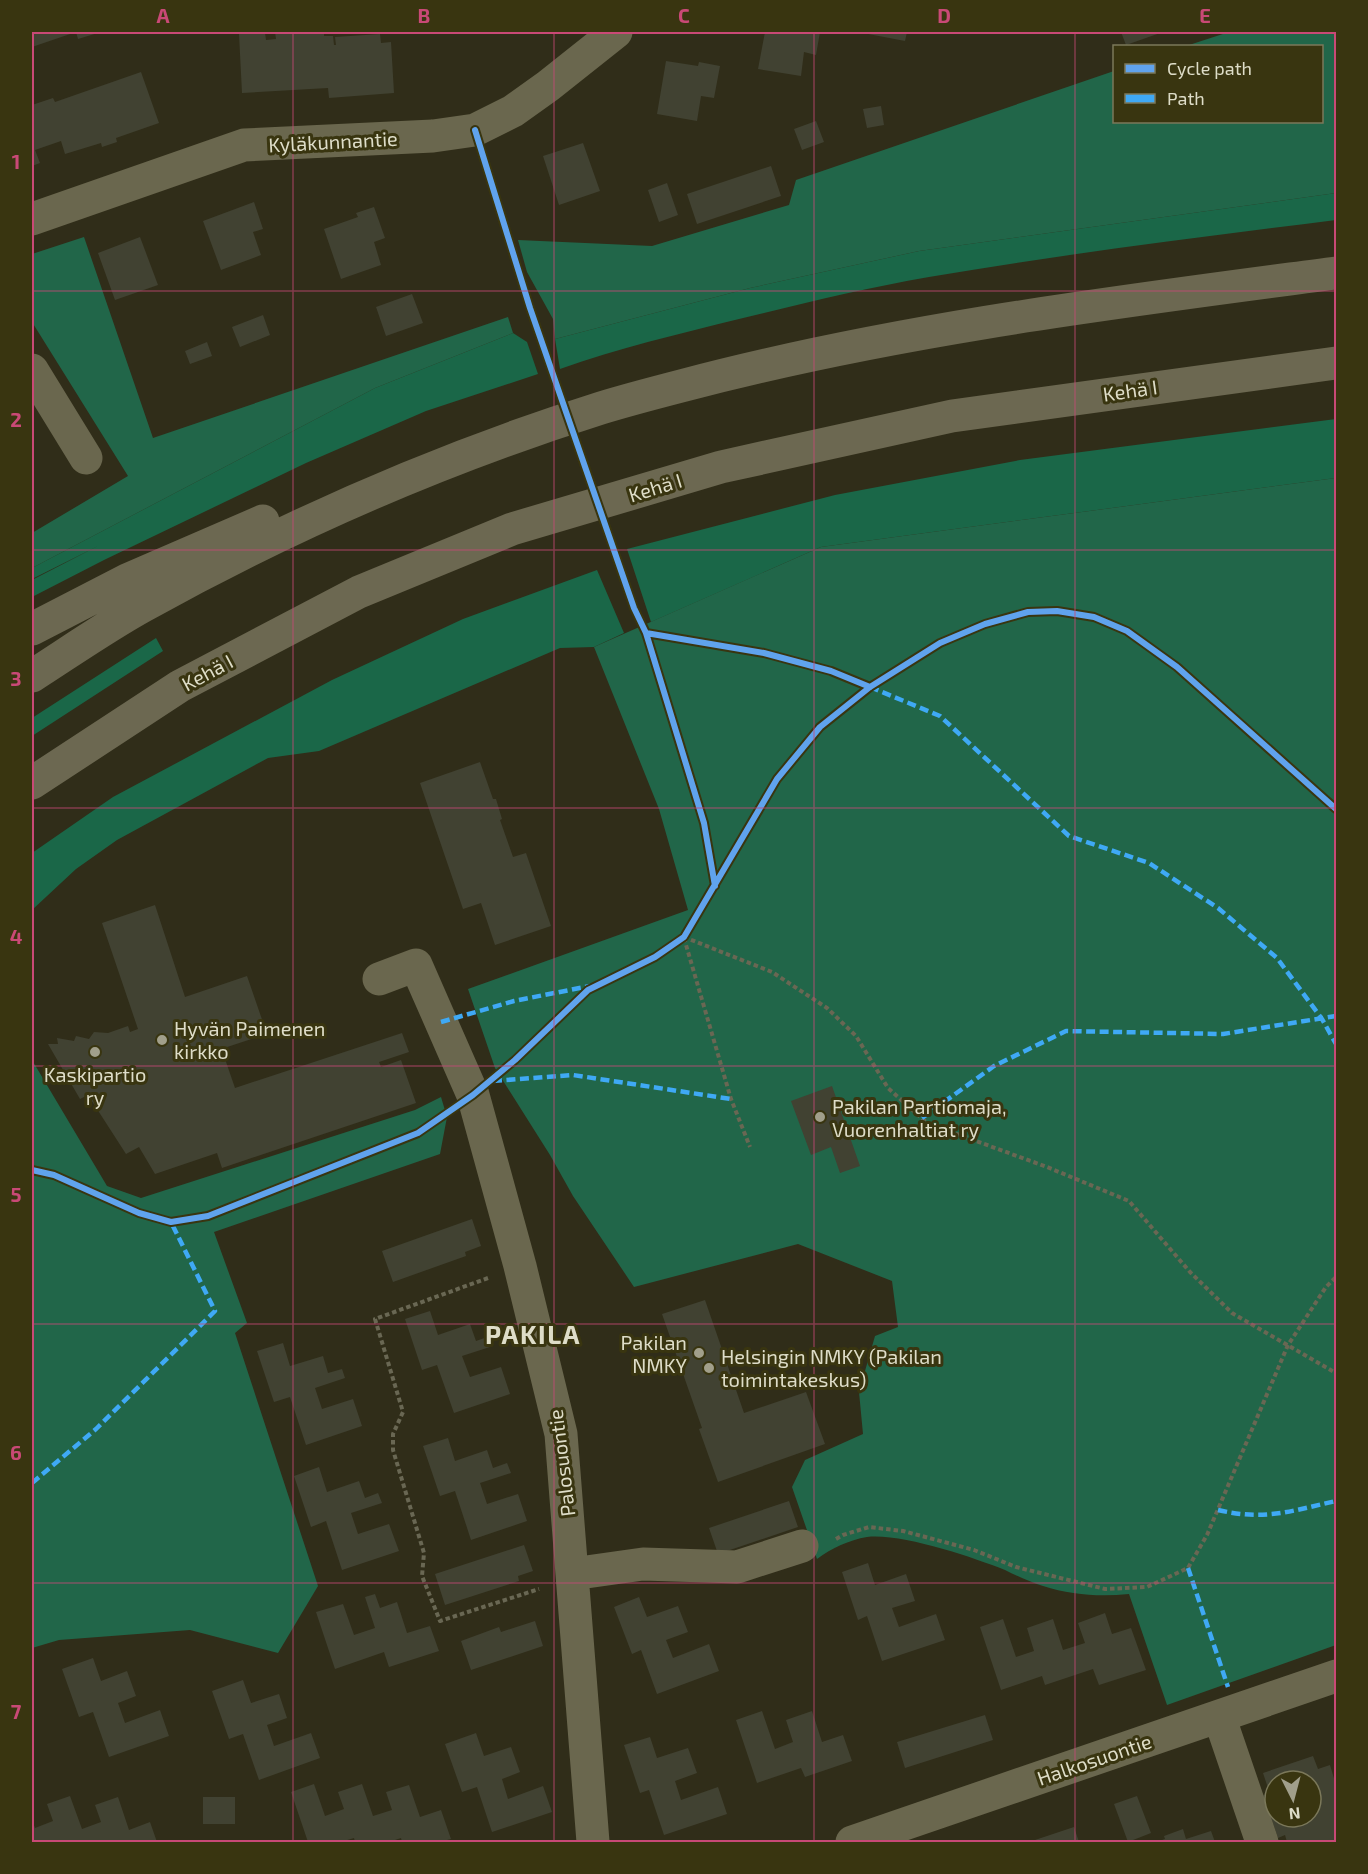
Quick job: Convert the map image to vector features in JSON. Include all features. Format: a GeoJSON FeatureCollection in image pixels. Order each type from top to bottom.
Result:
{"type":"FeatureCollection","features":[{"type":"Feature","properties":{"kind":"highway"},"geometry":{"type":"LineString","coordinates":[[32,629],[127,580],[292,509],[603,407],[827,351],[936,330],[1336,273]]}},
{"type":"Feature","properties":{"kind":"highway","name":"Kehä I"},"geometry":{"type":"LineString","coordinates":[[32,783],[180,686],[359,592],[513,529],[721,467],[952,416],[1336,363]]}},
{"type":"Feature","properties":{"kind":"highway"},"geometry":{"type":"LineString","coordinates":[[32,676],[141,607],[288,531],[390,485],[487,446]]}},
{"type":"Feature","properties":{"kind":"street","name":"Kyläkunnantie"},"geometry":{"type":"LineString","coordinates":[[32,219],[244,146],[433,136],[475,130],[513,111],[616,32]]}},
{"type":"Feature","properties":{"kind":"street"},"geometry":{"type":"LineString","coordinates":[[32,370],[86,458]]}},
{"type":"Feature","properties":{"kind":"street","name":"Palosuontie"},"geometry":{"type":"LineString","coordinates":[[379,979],[416,965],[473,1095],[520,1266],[561,1434],[593,1842]]}},
{"type":"Feature","properties":{"kind":"street"},"geometry":{"type":"LineString","coordinates":[[572,1576],[643,1564],[737,1567],[794,1548]]}},
{"type":"Feature","properties":{"kind":"street","name":"Halkosuontie"},"geometry":{"type":"LineString","coordinates":[[852,1842],[1336,1676]]}},
{"type":"Feature","properties":{"kind":"street"},"geometry":{"type":"LineString","coordinates":[[1219,1716],[1262,1842]]}},
{"type":"Feature","properties":{"kind":"path"},"geometry":{"type":"LineString","coordinates":[[674,944],[684,937],[690,927]]}},
{"type":"Feature","properties":{"kind":"path"},"geometry":{"type":"LineString","coordinates":[[684,937],[731,1099],[750,1147]]}},
{"type":"Feature","properties":{"kind":"path"},"geometry":{"type":"LineString","coordinates":[[684,937],[772,972],[827,1008],[856,1036],[888,1088],[927,1123],[1047,1167],[1129,1201],[1191,1272],[1232,1313],[1336,1373]]}},
{"type":"Feature","properties":{"kind":"path"},"geometry":{"type":"LineString","coordinates":[[520,1266],[375,1319],[404,1412],[393,1434],[393,1450],[424,1553],[422,1576],[440,1621],[572,1576]]}},
{"type":"Feature","properties":{"kind":"path"},"geometry":{"type":"LineString","coordinates":[[794,1548],[812,1554],[843,1535],[869,1527],[903,1531],[974,1550],[1016,1567],[1105,1589],[1147,1587],[1188,1568],[1208,1535],[1288,1345],[1326,1287],[1336,1277]]}},
{"type":"Feature","properties":{"kind":"green space"},"geometry":{"type":"Polygon","coordinates":[[[1229,32],[1336,32],[1336,193],[919,251],[750,288],[555,339],[553,319],[527,272],[518,240],[652,246],[789,205],[796,180],[1113,71],[1113,123],[1323,123],[1323,45],[1189,45],[1229,32]]]}},
{"type":"Feature","properties":{"kind":"green space"},"geometry":{"type":"Polygon","coordinates":[[[1336,193],[1336,220],[1081,253],[905,281],[671,336],[604,354],[560,369],[555,339],[750,288],[919,251],[1336,193]]]}},
{"type":"Feature","properties":{"kind":"green space"},"geometry":{"type":"Polygon","coordinates":[[[84,237],[153,438],[508,317],[513,333],[375,388],[32,568],[32,533],[128,476],[32,322],[32,254],[84,237]]]}},
{"type":"Feature","properties":{"kind":"green space"},"geometry":{"type":"Polygon","coordinates":[[[513,333],[527,342],[538,374],[426,411],[306,463],[32,597],[32,580],[98,546],[32,579],[32,568],[375,388],[513,333]]]}},
{"type":"Feature","properties":{"kind":"green space"},"geometry":{"type":"Polygon","coordinates":[[[1336,419],[1336,478],[821,547],[651,622],[627,549],[835,495],[1020,460],[1336,419]]]}},
{"type":"Feature","properties":{"kind":"green space"},"geometry":{"type":"Polygon","coordinates":[[[1336,478],[1336,1645],[1167,1705],[1129,1594],[1086,1594],[1054,1589],[956,1553],[917,1542],[881,1537],[860,1538],[847,1542],[817,1559],[792,1487],[805,1460],[863,1434],[859,1392],[875,1336],[898,1327],[892,1281],[798,1244],[634,1287],[573,1196],[495,1068],[468,989],[688,910],[659,809],[594,647],[821,547],[1336,478]]]}},
{"type":"Feature","properties":{"kind":"green space"},"geometry":{"type":"Polygon","coordinates":[[[597,570],[624,633],[594,647],[560,648],[319,751],[268,758],[117,840],[76,869],[32,910],[32,853],[113,797],[332,680],[463,619],[597,570]]]}},
{"type":"Feature","properties":{"kind":"green space"},"geometry":{"type":"Polygon","coordinates":[[[156,638],[163,651],[32,736],[32,718],[156,638]]]}},
{"type":"Feature","properties":{"kind":"green space"},"geometry":{"type":"Polygon","coordinates":[[[32,1060],[107,1186],[141,1198],[415,1110],[441,1097],[447,1117],[440,1154],[214,1232],[247,1323],[235,1333],[318,1586],[278,1653],[190,1630],[59,1640],[32,1648],[32,1060]]]}},
{"type":"Feature","properties":{"kind":"building"},"geometry":{"type":"Polygon","coordinates":[[[32,32],[76,32],[32,47],[32,32]]]}},
{"type":"Feature","properties":{"kind":"building"},"geometry":{"type":"Polygon","coordinates":[[[76,32],[101,32],[78,39],[76,32]]]}},
{"type":"Feature","properties":{"kind":"building"},"geometry":{"type":"Polygon","coordinates":[[[275,32],[324,32],[324,36],[333,36],[334,45],[336,45],[335,37],[380,34],[381,43],[391,42],[394,93],[329,98],[328,88],[242,93],[239,34],[265,33],[266,40],[276,39],[275,32]]]}},
{"type":"Feature","properties":{"kind":"building"},"geometry":{"type":"Polygon","coordinates":[[[765,32],[820,32],[816,55],[804,52],[801,76],[758,69],[765,32]]]}},
{"type":"Feature","properties":{"kind":"building"},"geometry":{"type":"Polygon","coordinates":[[[863,32],[907,32],[905,41],[863,32]]]}},
{"type":"Feature","properties":{"kind":"building"},"geometry":{"type":"Polygon","coordinates":[[[1121,32],[1163,32],[1126,45],[1121,32]]]}},
{"type":"Feature","properties":{"kind":"building"},"geometry":{"type":"Polygon","coordinates":[[[666,61],[698,66],[699,62],[720,66],[714,98],[701,96],[697,121],[657,114],[666,61]]]}},
{"type":"Feature","properties":{"kind":"building"},"geometry":{"type":"Polygon","coordinates":[[[141,72],[159,123],[116,138],[117,142],[102,147],[101,143],[65,154],[61,141],[35,150],[40,163],[32,166],[32,105],[53,98],[55,102],[141,72]]]}},
{"type":"Feature","properties":{"kind":"building"},"geometry":{"type":"Polygon","coordinates":[[[881,106],[884,125],[867,128],[863,109],[881,106]]]}},
{"type":"Feature","properties":{"kind":"building"},"geometry":{"type":"Polygon","coordinates":[[[816,121],[824,142],[802,150],[794,129],[816,121]]]}},
{"type":"Feature","properties":{"kind":"building"},"geometry":{"type":"Polygon","coordinates":[[[583,143],[600,191],[559,205],[543,156],[583,143]]]}},
{"type":"Feature","properties":{"kind":"building"},"geometry":{"type":"Polygon","coordinates":[[[771,166],[781,196],[697,224],[687,194],[771,166]]]}},
{"type":"Feature","properties":{"kind":"building"},"geometry":{"type":"Polygon","coordinates":[[[667,183],[678,215],[659,222],[648,190],[667,183]]]}},
{"type":"Feature","properties":{"kind":"building"},"geometry":{"type":"Polygon","coordinates":[[[254,202],[263,229],[253,232],[261,255],[221,270],[203,221],[254,202]]]}},
{"type":"Feature","properties":{"kind":"building"},"geometry":{"type":"Polygon","coordinates":[[[374,207],[385,238],[374,242],[381,265],[341,279],[324,229],[358,217],[356,213],[374,207]]]}},
{"type":"Feature","properties":{"kind":"building"},"geometry":{"type":"Polygon","coordinates":[[[140,237],[158,285],[115,300],[98,253],[140,237]]]}},
{"type":"Feature","properties":{"kind":"building"},"geometry":{"type":"Polygon","coordinates":[[[412,294],[423,323],[386,336],[376,307],[412,294]]]}},
{"type":"Feature","properties":{"kind":"building"},"geometry":{"type":"Polygon","coordinates":[[[263,315],[270,335],[240,347],[232,327],[263,315]]]}},
{"type":"Feature","properties":{"kind":"building"},"geometry":{"type":"Polygon","coordinates":[[[207,342],[212,356],[190,364],[185,351],[207,342]]]}},
{"type":"Feature","properties":{"kind":"building"},"geometry":{"type":"Polygon","coordinates":[[[480,762],[493,799],[496,799],[502,819],[500,820],[513,857],[526,853],[551,926],[495,945],[481,903],[463,909],[420,783],[480,762]]]}},
{"type":"Feature","properties":{"kind":"building","name":"Hyvän Paimenen kirkko"},"geometry":{"type":"Polygon","coordinates":[[[155,905],[185,997],[247,976],[267,1034],[212,1052],[215,1058],[224,1056],[235,1088],[402,1033],[409,1052],[379,1062],[381,1067],[401,1060],[416,1103],[222,1168],[217,1153],[155,1174],[139,1147],[126,1154],[88,1095],[80,1099],[48,1044],[58,1044],[57,1038],[74,1041],[76,1036],[89,1039],[94,1032],[108,1033],[128,1026],[130,1032],[138,1029],[102,923],[155,905]]]}},
{"type":"Feature","properties":{"kind":"building"},"geometry":{"type":"Polygon","coordinates":[[[832,1086],[860,1166],[840,1173],[831,1147],[811,1155],[791,1101],[832,1086]]]}},
{"type":"Feature","properties":{"kind":"building"},"geometry":{"type":"Polygon","coordinates":[[[472,1219],[481,1246],[465,1252],[466,1256],[393,1282],[382,1251],[472,1219]]]}},
{"type":"Feature","properties":{"kind":"building","name":"Pakilan NMKY"},"geometry":{"type":"Polygon","coordinates":[[[705,1300],[744,1413],[806,1392],[825,1444],[718,1482],[699,1429],[702,1428],[662,1314],[705,1300]]]}},
{"type":"Feature","properties":{"kind":"building"},"geometry":{"type":"Polygon","coordinates":[[[430,1311],[438,1335],[470,1324],[476,1341],[490,1336],[493,1346],[462,1356],[470,1377],[501,1367],[510,1394],[454,1413],[437,1365],[422,1370],[405,1319],[430,1311]]]}},
{"type":"Feature","properties":{"kind":"building"},"geometry":{"type":"Polygon","coordinates":[[[283,1343],[290,1366],[323,1356],[328,1373],[342,1369],[345,1378],[315,1388],[322,1409],[353,1399],[362,1426],[306,1445],[290,1397],[274,1402],[257,1351],[283,1343]]]}},
{"type":"Feature","properties":{"kind":"building"},"geometry":{"type":"Polygon","coordinates":[[[448,1438],[455,1461],[487,1450],[493,1468],[507,1463],[511,1473],[480,1483],[487,1504],[518,1494],[527,1521],[471,1540],[455,1491],[440,1496],[423,1446],[448,1438]]]}},
{"type":"Feature","properties":{"kind":"building"},"geometry":{"type":"Polygon","coordinates":[[[319,1467],[327,1492],[359,1481],[365,1498],[378,1493],[382,1503],[351,1513],[358,1534],[389,1524],[399,1551],[342,1570],[326,1521],[311,1527],[294,1476],[319,1467]]]}},
{"type":"Feature","properties":{"kind":"building"},"geometry":{"type":"Polygon","coordinates":[[[789,1501],[798,1527],[718,1554],[709,1528],[789,1501]]]}},
{"type":"Feature","properties":{"kind":"building"},"geometry":{"type":"Polygon","coordinates":[[[524,1545],[533,1571],[518,1576],[519,1581],[445,1605],[435,1574],[524,1545]]]}},
{"type":"Feature","properties":{"kind":"building"},"geometry":{"type":"Polygon","coordinates":[[[868,1563],[875,1585],[906,1574],[915,1601],[892,1608],[899,1627],[936,1614],[945,1640],[882,1661],[867,1616],[858,1620],[842,1572],[868,1563]]]}},
{"type":"Feature","properties":{"kind":"building"},"geometry":{"type":"Polygon","coordinates":[[[375,1594],[380,1608],[397,1602],[407,1633],[430,1626],[439,1651],[389,1667],[384,1652],[335,1669],[316,1612],[343,1604],[354,1635],[375,1628],[365,1597],[375,1594]]]}},
{"type":"Feature","properties":{"kind":"building"},"geometry":{"type":"Polygon","coordinates":[[[639,1597],[647,1617],[678,1606],[688,1632],[666,1640],[673,1658],[709,1644],[719,1671],[657,1694],[641,1650],[632,1654],[614,1607],[639,1597]]]}},
{"type":"Feature","properties":{"kind":"building"},"geometry":{"type":"Polygon","coordinates":[[[1105,1613],[1112,1634],[1131,1628],[1146,1670],[1099,1685],[1093,1669],[1045,1685],[1042,1676],[1001,1690],[980,1627],[1003,1619],[1016,1657],[1034,1651],[1027,1628],[1053,1619],[1063,1650],[1085,1643],[1078,1623],[1105,1613]]]}},
{"type":"Feature","properties":{"kind":"building"},"geometry":{"type":"Polygon","coordinates":[[[535,1621],[543,1646],[471,1670],[461,1641],[499,1627],[501,1632],[535,1621]]]}},
{"type":"Feature","properties":{"kind":"building"},"geometry":{"type":"Polygon","coordinates":[[[93,1658],[101,1681],[127,1671],[136,1696],[118,1703],[125,1723],[160,1710],[169,1736],[109,1757],[93,1712],[79,1717],[62,1669],[93,1658]]]}},
{"type":"Feature","properties":{"kind":"building"},"geometry":{"type":"Polygon","coordinates":[[[243,1680],[251,1703],[279,1694],[287,1718],[267,1725],[274,1746],[311,1733],[320,1758],[259,1780],[243,1734],[229,1739],[212,1691],[243,1680]]]}},
{"type":"Feature","properties":{"kind":"building"},"geometry":{"type":"Polygon","coordinates":[[[762,1711],[775,1749],[793,1742],[786,1720],[812,1711],[822,1742],[843,1735],[852,1761],[805,1777],[801,1768],[757,1783],[736,1720],[762,1711]]]}},
{"type":"Feature","properties":{"kind":"building"},"geometry":{"type":"Polygon","coordinates":[[[985,1715],[993,1740],[905,1768],[897,1742],[985,1715]]]}},
{"type":"Feature","properties":{"kind":"building"},"geometry":{"type":"Polygon","coordinates":[[[476,1733],[484,1756],[511,1747],[520,1772],[502,1779],[508,1799],[543,1786],[552,1812],[492,1832],[477,1787],[462,1792],[445,1744],[476,1733]]]}},
{"type":"Feature","properties":{"kind":"building"},"geometry":{"type":"Polygon","coordinates":[[[650,1737],[657,1758],[688,1748],[697,1773],[675,1781],[681,1800],[718,1787],[727,1814],[664,1835],[649,1790],[640,1793],[624,1745],[650,1737]]]}},
{"type":"Feature","properties":{"kind":"building"},"geometry":{"type":"Polygon","coordinates":[[[1313,1756],[1318,1769],[1275,1769],[1313,1756]]]}},
{"type":"Feature","properties":{"kind":"building"},"geometry":{"type":"Polygon","coordinates":[[[1330,1765],[1336,1785],[1336,1840],[1287,1842],[1285,1835],[1278,1838],[1275,1829],[1323,1829],[1323,1769],[1318,1769],[1330,1765]]]}},
{"type":"Feature","properties":{"kind":"building"},"geometry":{"type":"Polygon","coordinates":[[[314,1784],[325,1816],[344,1809],[338,1792],[362,1784],[373,1816],[392,1810],[386,1792],[409,1785],[420,1817],[441,1810],[451,1839],[439,1842],[402,1842],[401,1838],[389,1842],[355,1842],[354,1838],[341,1842],[308,1842],[291,1792],[314,1784]]]}},
{"type":"Feature","properties":{"kind":"building"},"geometry":{"type":"Polygon","coordinates":[[[70,1796],[82,1829],[101,1822],[95,1805],[118,1797],[129,1830],[150,1822],[157,1842],[32,1842],[32,1820],[35,1828],[53,1821],[47,1804],[70,1796]]]}},
{"type":"Feature","properties":{"kind":"building"},"geometry":{"type":"Polygon","coordinates":[[[1137,1796],[1151,1833],[1128,1842],[1114,1804],[1137,1796]]]}},
{"type":"Feature","properties":{"kind":"building"},"geometry":{"type":"Polygon","coordinates":[[[203,1797],[235,1797],[235,1824],[203,1824],[203,1797]]]}},
{"type":"Feature","properties":{"kind":"building"},"geometry":{"type":"Polygon","coordinates":[[[1074,1827],[1079,1842],[1029,1842],[1074,1827]]]}},
{"type":"Feature","properties":{"kind":"building"},"geometry":{"type":"Polygon","coordinates":[[[1183,1829],[1186,1839],[1211,1831],[1215,1842],[1156,1842],[1165,1839],[1164,1836],[1183,1829]]]}},
{"type":"Feature","properties":{"kind":"marked path"},"geometry":{"type":"LineString","coordinates":[[870,687],[940,716],[1069,836],[1149,863],[1218,908],[1277,958],[1322,1019],[1336,1044]]}},
{"type":"Feature","properties":{"kind":"marked path"},"geometry":{"type":"LineString","coordinates":[[441,1022],[514,1001],[590,986]]}},
{"type":"Feature","properties":{"kind":"marked path"},"geometry":{"type":"LineString","coordinates":[[922,1118],[994,1066],[1066,1031],[1223,1034],[1336,1016]]}},
{"type":"Feature","properties":{"kind":"marked path"},"geometry":{"type":"LineString","coordinates":[[493,1081],[573,1075],[731,1099]]}},
{"type":"Feature","properties":{"kind":"marked path"},"geometry":{"type":"LineString","coordinates":[[32,1483],[96,1429],[215,1311],[171,1222]]}},
{"type":"Feature","properties":{"kind":"marked path"},"geometry":{"type":"LineString","coordinates":[[1218,1510],[1264,1515],[1336,1501]]}},
{"type":"Feature","properties":{"kind":"marked path"},"geometry":{"type":"LineString","coordinates":[[1188,1568],[1228,1687]]}},
{"type":"Feature","properties":{"kind":"cycle path"},"geometry":{"type":"LineString","coordinates":[[475,130],[530,308],[634,608],[646,633],[704,823],[715,886]]}},
{"type":"Feature","properties":{"kind":"cycle path"},"geometry":{"type":"LineString","coordinates":[[32,1170],[54,1175],[139,1213],[171,1222],[208,1216],[418,1133],[473,1095],[515,1060],[588,990],[655,957],[684,937],[777,779],[820,727],[870,687],[940,643],[985,624],[1028,612],[1057,611],[1094,617],[1127,631],[1177,667],[1336,809]]}},
{"type":"Feature","properties":{"kind":"cycle path"},"geometry":{"type":"LineString","coordinates":[[646,633],[764,653],[831,671],[870,687]]}},
{"type":"Feature","properties":{"kind":"place","name":"Hyvän Paimenen kirkko"},"geometry":{"type":"Point","coordinates":[162,1040]}},
{"type":"Feature","properties":{"kind":"place","name":"Kaskipartio ry"},"geometry":{"type":"Point","coordinates":[95,1052]}},
{"type":"Feature","properties":{"kind":"place","name":"Pakilan Partiomaja, Vuorenhaltiat ry"},"geometry":{"type":"Point","coordinates":[820,1117]}},
{"type":"Feature","properties":{"kind":"place","name":"Pakilan NMKY"},"geometry":{"type":"Point","coordinates":[699,1353]}},
{"type":"Feature","properties":{"kind":"place","name":"Helsingin NMKY (Pakilan toimintakeskus)"},"geometry":{"type":"Point","coordinates":[709,1368]}},
{"type":"Feature","properties":{"kind":"district","name":"PAKILA"},"geometry":{"type":"Point","coordinates":[533,1333]}}]}
